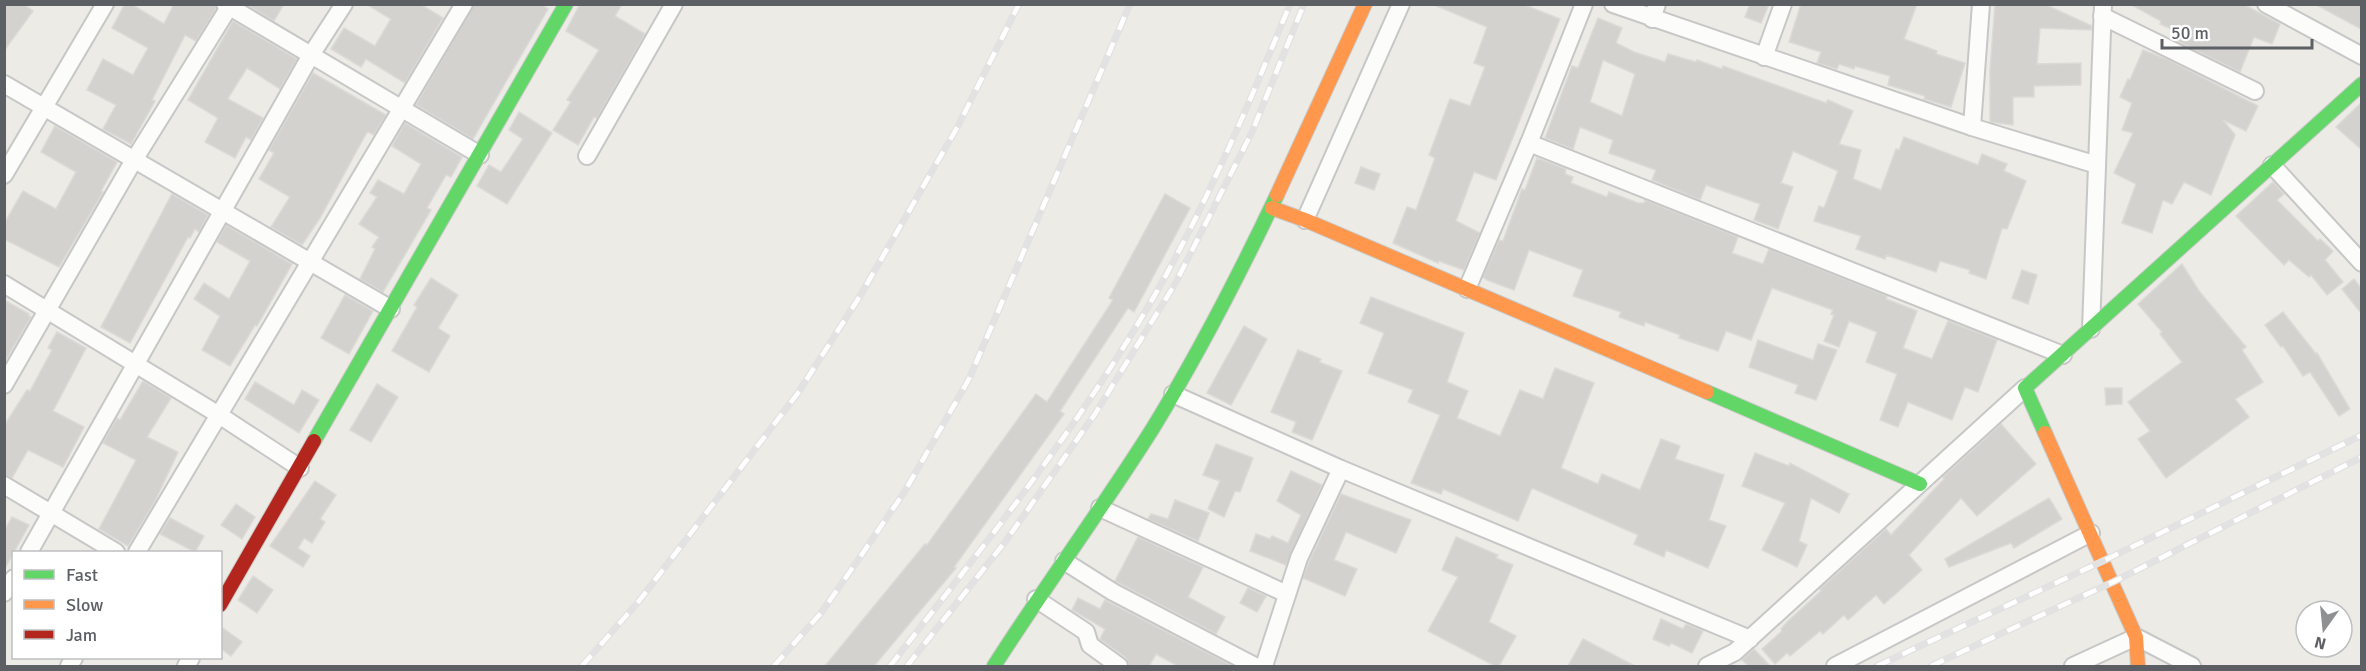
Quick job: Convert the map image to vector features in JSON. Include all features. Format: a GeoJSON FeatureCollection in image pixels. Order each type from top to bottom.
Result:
{"type":"FeatureCollection","features":[{"type":"Feature","properties":{"kind":"street"},"geometry":{"type":"LineString","coordinates":[[4,176],[105,4]]}},
{"type":"Feature","properties":{"kind":"street"},"geometry":{"type":"LineString","coordinates":[[30,551],[311,55],[344,4]]}},
{"type":"Feature","properties":{"kind":"street"},"geometry":{"type":"LineString","coordinates":[[138,551],[464,4]]}},
{"type":"Feature","properties":{"kind":"street"},"geometry":{"type":"LineString","coordinates":[[222,602],[566,4]]}},
{"type":"Feature","properties":{"kind":"street"},"geometry":{"type":"LineString","coordinates":[[587,156],[674,4]]}},
{"type":"Feature","properties":{"kind":"street"},"geometry":{"type":"LineString","coordinates":[[994,666],[1173,394],[1272,208],[1365,4]]}},
{"type":"Feature","properties":{"kind":"street"},"geometry":{"type":"LineString","coordinates":[[1305,220],[1401,4]]}},
{"type":"Feature","properties":{"kind":"street"},"geometry":{"type":"LineString","coordinates":[[1467,289],[1529,143],[1584,4]]}},
{"type":"Feature","properties":{"kind":"street"},"geometry":{"type":"LineString","coordinates":[[1613,4],[1655,12],[1764,57],[1972,127],[2097,165]]}},
{"type":"Feature","properties":{"kind":"street"},"geometry":{"type":"LineString","coordinates":[[1764,57],[1783,4]]}},
{"type":"Feature","properties":{"kind":"street"},"geometry":{"type":"LineString","coordinates":[[1972,127],[1981,4]]}},
{"type":"Feature","properties":{"kind":"street"},"geometry":{"type":"LineString","coordinates":[[2266,4],[2361,56]]}},
{"type":"Feature","properties":{"kind":"street"},"geometry":{"type":"LineString","coordinates":[[4,385],[134,160],[229,6],[480,154]]}},
{"type":"Feature","properties":{"kind":"street"},"geometry":{"type":"LineString","coordinates":[[2091,329],[2103,10],[2255,91]]}},
{"type":"Feature","properties":{"kind":"street"},"geometry":{"type":"LineString","coordinates":[[4,84],[391,309]]}},
{"type":"Feature","properties":{"kind":"street"},"geometry":{"type":"LineString","coordinates":[[1707,666],[1735,652],[1750,639],[2361,84]]}},
{"type":"Feature","properties":{"kind":"street"},"geometry":{"type":"LineString","coordinates":[[1529,143],[2063,355]]}},
{"type":"Feature","properties":{"kind":"street"},"geometry":{"type":"LineString","coordinates":[[2272,165],[2361,263]]}},
{"type":"Feature","properties":{"kind":"street"},"geometry":{"type":"LineString","coordinates":[[1272,208],[1305,220],[1920,484]]}},
{"type":"Feature","properties":{"kind":"street"},"geometry":{"type":"LineString","coordinates":[[4,284],[219,415],[300,468]]}},
{"type":"Feature","properties":{"kind":"street"},"geometry":{"type":"LineString","coordinates":[[2025,388],[2136,638],[2138,666]]}},
{"type":"Feature","properties":{"kind":"street"},"geometry":{"type":"LineString","coordinates":[[1173,394],[1341,469],[1750,639]]}},
{"type":"Feature","properties":{"kind":"street"},"geometry":{"type":"LineString","coordinates":[[1264,666],[1299,558],[1341,469]]}},
{"type":"Feature","properties":{"kind":"street"},"geometry":{"type":"LineString","coordinates":[[4,485],[114,551]]}},
{"type":"Feature","properties":{"kind":"street"},"geometry":{"type":"LineString","coordinates":[[1100,508],[1287,594]]}},
{"type":"Feature","properties":{"kind":"street"},"geometry":{"type":"LineString","coordinates":[[1835,666],[2091,533]]}},
{"type":"Feature","properties":{"kind":"street"},"geometry":{"type":"LineString","coordinates":[[1064,561],[1113,592],[1255,666]]}},
{"type":"Feature","properties":{"kind":"street"},"geometry":{"type":"LineString","coordinates":[[1036,599],[1086,632],[1090,645],[1119,666]]}},
{"type":"Feature","properties":{"kind":"street"},"geometry":{"type":"LineString","coordinates":[[2073,666],[2136,638]]}},
{"type":"Feature","properties":{"kind":"street"},"geometry":{"type":"LineString","coordinates":[[2136,638],[2192,666]]}},
{"type":"Feature","properties":{"kind":"building"},"geometry":{"type":"Polygon","coordinates":[[[4,4],[23,4],[33,11],[4,51],[4,4]]]}},
{"type":"Feature","properties":{"kind":"building"},"geometry":{"type":"Polygon","coordinates":[[[125,4],[131,4],[164,24],[174,4],[215,4],[216,9],[196,41],[185,35],[152,100],[155,101],[131,144],[103,129],[116,105],[87,90],[103,59],[133,75],[148,48],[112,28],[125,4]]]}},
{"type":"Feature","properties":{"kind":"building"},"geometry":{"type":"Polygon","coordinates":[[[246,4],[284,4],[274,21],[246,4]]]}},
{"type":"Feature","properties":{"kind":"building"},"geometry":{"type":"Polygon","coordinates":[[[366,4],[420,4],[443,18],[405,83],[366,59],[361,67],[331,49],[344,28],[375,46],[391,19],[366,4]]]}},
{"type":"Feature","properties":{"kind":"building"},"geometry":{"type":"Polygon","coordinates":[[[474,4],[541,4],[548,9],[473,139],[416,105],[474,4]]]}},
{"type":"Feature","properties":{"kind":"building"},"geometry":{"type":"Polygon","coordinates":[[[580,4],[622,4],[615,16],[645,34],[597,118],[594,117],[578,145],[553,130],[571,102],[567,100],[599,50],[566,31],[580,4]]]}},
{"type":"Feature","properties":{"kind":"building"},"geometry":{"type":"Polygon","coordinates":[[[1432,4],[1522,4],[1560,19],[1496,180],[1474,172],[1456,221],[1480,233],[1464,270],[1439,261],[1438,263],[1393,243],[1407,207],[1416,210],[1435,158],[1429,155],[1450,99],[1470,106],[1485,67],[1474,63],[1487,27],[1432,4]]]}},
{"type":"Feature","properties":{"kind":"building"},"geometry":{"type":"Polygon","coordinates":[[[1750,4],[1769,4],[1761,23],[1745,17],[1750,4]]]}},
{"type":"Feature","properties":{"kind":"building"},"geometry":{"type":"Polygon","coordinates":[[[1801,4],[1917,4],[1904,39],[1937,51],[1936,54],[1965,63],[1951,107],[1924,99],[1925,96],[1888,85],[1890,76],[1855,66],[1854,69],[1839,64],[1837,69],[1817,63],[1821,52],[1789,42],[1801,4]]]}},
{"type":"Feature","properties":{"kind":"building"},"geometry":{"type":"Polygon","coordinates":[[[1995,4],[2044,4],[2092,26],[2092,30],[2040,28],[2037,64],[2081,63],[2081,85],[2034,86],[2034,97],[2013,97],[2013,125],[1990,122],[1990,70],[1995,4]]]}},
{"type":"Feature","properties":{"kind":"building"},"geometry":{"type":"Polygon","coordinates":[[[2130,4],[2243,4],[2280,24],[2272,44],[2254,37],[2240,72],[2177,41],[2181,33],[2160,24],[2161,21],[2130,4]]]}},
{"type":"Feature","properties":{"kind":"building"},"geometry":{"type":"Polygon","coordinates":[[[2315,4],[2361,4],[2361,29],[2315,4]]]}},
{"type":"Feature","properties":{"kind":"building"},"geometry":{"type":"Polygon","coordinates":[[[1598,18],[1622,28],[1616,43],[1634,52],[1665,62],[1668,54],[1696,62],[1697,60],[1722,69],[1723,66],[1826,103],[1828,100],[1853,111],[1839,144],[1861,150],[1853,179],[1881,190],[1896,149],[1899,150],[1904,137],[1978,165],[1982,154],[2007,164],[2004,171],[2026,181],[2007,229],[2002,228],[1986,279],[1969,273],[1970,270],[1940,261],[1936,272],[1886,255],[1885,259],[1856,249],[1861,236],[1814,221],[1819,206],[1824,208],[1838,171],[1793,151],[1781,183],[1793,187],[1778,229],[1754,220],[1760,204],[1706,185],[1700,200],[1652,180],[1656,170],[1609,153],[1613,140],[1580,127],[1573,149],[1545,138],[1572,66],[1578,68],[1598,18]],[[1603,60],[1590,102],[1622,116],[1635,74],[1603,60]]]}},
{"type":"Feature","properties":{"kind":"building"},"geometry":{"type":"Polygon","coordinates":[[[233,21],[297,59],[280,89],[247,68],[230,95],[228,99],[263,118],[251,140],[246,137],[235,158],[205,142],[218,118],[188,100],[233,21]]]}},
{"type":"Feature","properties":{"kind":"building"},"geometry":{"type":"Polygon","coordinates":[[[2143,50],[2169,60],[2258,106],[2246,131],[2223,120],[2235,135],[2211,195],[2184,182],[2172,204],[2163,200],[2152,233],[2122,223],[2136,184],[2114,173],[2133,133],[2122,130],[2132,103],[2120,97],[2143,50]]]}},
{"type":"Feature","properties":{"kind":"building"},"geometry":{"type":"Polygon","coordinates":[[[313,73],[386,115],[374,135],[368,132],[366,134],[320,218],[302,245],[271,227],[290,197],[259,179],[274,153],[269,150],[313,73]]]}},
{"type":"Feature","properties":{"kind":"building"},"geometry":{"type":"Polygon","coordinates":[[[2361,103],[2361,149],[2336,127],[2361,103]]]}},
{"type":"Feature","properties":{"kind":"building"},"geometry":{"type":"Polygon","coordinates":[[[519,112],[552,133],[507,204],[477,186],[489,165],[501,172],[523,139],[509,130],[519,112]]]}},
{"type":"Feature","properties":{"kind":"building"},"geometry":{"type":"Polygon","coordinates":[[[405,123],[462,157],[451,177],[446,175],[427,208],[431,210],[383,292],[360,279],[375,249],[372,247],[379,237],[359,224],[377,197],[370,193],[378,180],[404,194],[421,164],[392,146],[405,123]]]}},
{"type":"Feature","properties":{"kind":"building"},"geometry":{"type":"Polygon","coordinates":[[[55,126],[117,162],[101,191],[103,192],[59,267],[4,239],[4,224],[23,191],[56,209],[76,172],[41,152],[55,126]]]}},
{"type":"Feature","properties":{"kind":"building"},"geometry":{"type":"Polygon","coordinates":[[[1537,158],[1566,169],[1565,174],[1573,177],[1571,183],[1607,197],[1609,192],[1638,203],[1644,203],[1645,200],[1738,237],[1732,253],[1763,264],[1769,249],[1887,296],[1886,299],[1917,311],[1903,348],[1932,359],[1948,321],[1997,340],[1978,392],[1965,387],[1952,420],[1908,402],[1898,427],[1880,420],[1897,374],[1866,362],[1877,332],[1849,321],[1839,347],[1824,341],[1834,315],[1831,314],[1833,310],[1772,288],[1751,340],[1726,331],[1718,351],[1679,338],[1680,335],[1645,322],[1644,326],[1619,317],[1621,312],[1573,296],[1583,270],[1529,250],[1514,290],[1487,280],[1483,277],[1499,240],[1503,241],[1522,189],[1525,190],[1537,158]]]}},
{"type":"Feature","properties":{"kind":"building"},"geometry":{"type":"Polygon","coordinates":[[[1361,167],[1380,174],[1374,190],[1355,183],[1361,167]]]}},
{"type":"Feature","properties":{"kind":"building"},"geometry":{"type":"Polygon","coordinates":[[[2273,182],[2284,194],[2277,200],[2318,241],[2320,239],[2333,251],[2325,260],[2343,282],[2327,295],[2311,275],[2309,277],[2289,260],[2284,265],[2236,216],[2273,182]]]}},
{"type":"Feature","properties":{"kind":"building"},"geometry":{"type":"Polygon","coordinates":[[[172,194],[208,215],[199,232],[195,229],[190,238],[188,237],[130,343],[101,327],[172,194]]]}},
{"type":"Feature","properties":{"kind":"building"},"geometry":{"type":"Polygon","coordinates":[[[1165,194],[1190,208],[1134,312],[1128,308],[1060,411],[1064,414],[954,567],[956,568],[874,666],[825,666],[925,544],[927,545],[1036,394],[1047,402],[1113,300],[1109,298],[1165,194]]]}},
{"type":"Feature","properties":{"kind":"building"},"geometry":{"type":"Polygon","coordinates":[[[226,225],[292,264],[257,326],[255,325],[230,366],[202,350],[220,316],[194,299],[204,283],[229,299],[250,261],[217,242],[226,225]]]}},
{"type":"Feature","properties":{"kind":"building"},"geometry":{"type":"Polygon","coordinates":[[[2182,264],[2199,291],[2246,347],[2242,350],[2263,382],[2235,399],[2249,417],[2166,478],[2138,439],[2150,431],[2128,402],[2182,362],[2160,334],[2162,332],[2138,304],[2182,264]]]}},
{"type":"Feature","properties":{"kind":"building"},"geometry":{"type":"Polygon","coordinates":[[[2022,270],[2037,275],[2028,304],[2012,298],[2022,270]]]}},
{"type":"Feature","properties":{"kind":"building"},"geometry":{"type":"Polygon","coordinates":[[[431,278],[458,295],[438,328],[450,336],[429,372],[392,351],[417,307],[414,305],[431,278]]]}},
{"type":"Feature","properties":{"kind":"building"},"geometry":{"type":"Polygon","coordinates":[[[2354,279],[2361,288],[2361,313],[2342,289],[2354,279]]]}},
{"type":"Feature","properties":{"kind":"building"},"geometry":{"type":"Polygon","coordinates":[[[345,295],[373,311],[349,354],[321,338],[345,295]]]}},
{"type":"Feature","properties":{"kind":"building"},"geometry":{"type":"Polygon","coordinates":[[[1371,297],[1464,333],[1447,382],[1468,391],[1457,418],[1500,436],[1520,390],[1543,399],[1555,368],[1594,383],[1561,468],[1598,484],[1602,474],[1640,490],[1661,439],[1680,446],[1675,459],[1724,475],[1709,520],[1726,526],[1708,568],[1666,550],[1664,557],[1634,544],[1638,535],[1532,488],[1518,521],[1443,489],[1441,494],[1411,483],[1440,415],[1408,402],[1413,390],[1368,373],[1384,333],[1360,323],[1371,297]]]}},
{"type":"Feature","properties":{"kind":"building"},"geometry":{"type":"Polygon","coordinates":[[[4,300],[31,317],[4,363],[4,300]]]}},
{"type":"Feature","properties":{"kind":"building"},"geometry":{"type":"Polygon","coordinates":[[[2283,312],[2317,353],[2350,409],[2339,416],[2310,372],[2303,376],[2283,346],[2281,347],[2265,325],[2283,312]]]}},
{"type":"Feature","properties":{"kind":"building"},"geometry":{"type":"Polygon","coordinates":[[[1244,326],[1267,339],[1231,405],[1207,393],[1244,326]]]}},
{"type":"Feature","properties":{"kind":"building"},"geometry":{"type":"Polygon","coordinates":[[[57,332],[86,348],[53,411],[84,427],[63,467],[28,450],[12,478],[4,475],[4,426],[27,390],[30,391],[52,350],[48,348],[57,332]]]}},
{"type":"Feature","properties":{"kind":"building"},"geometry":{"type":"Polygon","coordinates":[[[1758,340],[1813,360],[1818,344],[1837,350],[1816,400],[1795,393],[1798,385],[1749,367],[1758,340]]]}},
{"type":"Feature","properties":{"kind":"building"},"geometry":{"type":"Polygon","coordinates":[[[1298,350],[1342,371],[1312,440],[1292,432],[1296,422],[1271,412],[1298,350]]]}},
{"type":"Feature","properties":{"kind":"building"},"geometry":{"type":"Polygon","coordinates":[[[143,381],[171,398],[147,437],[178,452],[155,501],[128,546],[99,529],[136,460],[103,443],[117,418],[120,420],[143,381]]]}},
{"type":"Feature","properties":{"kind":"building"},"geometry":{"type":"Polygon","coordinates":[[[255,382],[294,405],[302,390],[319,400],[299,433],[245,399],[255,382]]]}},
{"type":"Feature","properties":{"kind":"building"},"geometry":{"type":"Polygon","coordinates":[[[377,384],[398,397],[371,442],[350,430],[377,384]]]}},
{"type":"Feature","properties":{"kind":"building"},"geometry":{"type":"Polygon","coordinates":[[[2105,388],[2122,388],[2122,404],[2106,405],[2105,388]]]}},
{"type":"Feature","properties":{"kind":"building"},"geometry":{"type":"Polygon","coordinates":[[[2001,424],[2036,464],[1977,516],[1961,498],[1909,555],[1922,570],[1884,604],[1876,595],[1848,620],[1844,615],[1823,634],[1820,631],[1790,656],[1787,653],[1775,664],[1762,649],[1782,631],[1781,629],[1787,622],[1886,529],[1891,535],[1944,479],[1943,477],[2001,424]]]}},
{"type":"Feature","properties":{"kind":"building"},"geometry":{"type":"Polygon","coordinates":[[[1216,444],[1253,458],[1240,492],[1235,491],[1224,517],[1208,509],[1220,481],[1203,475],[1216,444]]]}},
{"type":"Feature","properties":{"kind":"building"},"geometry":{"type":"Polygon","coordinates":[[[1755,453],[1789,466],[1790,463],[1849,494],[1839,513],[1811,498],[1799,541],[1807,545],[1797,567],[1762,550],[1785,503],[1742,486],[1755,453]]]}},
{"type":"Feature","properties":{"kind":"building"},"geometry":{"type":"Polygon","coordinates":[[[1291,471],[1322,485],[1286,565],[1250,551],[1256,534],[1270,539],[1272,536],[1288,543],[1301,515],[1277,501],[1291,471]]]}},
{"type":"Feature","properties":{"kind":"building"},"geometry":{"type":"Polygon","coordinates":[[[315,481],[336,495],[320,519],[325,522],[312,543],[304,538],[298,548],[310,556],[303,567],[270,546],[315,481]]]}},
{"type":"Feature","properties":{"kind":"building"},"geometry":{"type":"Polygon","coordinates":[[[1341,494],[1411,520],[1396,553],[1346,532],[1334,560],[1357,569],[1345,596],[1303,578],[1341,494]]]}},
{"type":"Feature","properties":{"kind":"building"},"geometry":{"type":"Polygon","coordinates":[[[2049,498],[2062,519],[2014,548],[2011,543],[1949,567],[1945,559],[2049,498]]]}},
{"type":"Feature","properties":{"kind":"building"},"geometry":{"type":"Polygon","coordinates":[[[1175,500],[1209,513],[1198,541],[1148,519],[1151,514],[1168,519],[1175,500]]]}},
{"type":"Feature","properties":{"kind":"building"},"geometry":{"type":"Polygon","coordinates":[[[236,504],[255,517],[242,539],[221,525],[236,504]]]}},
{"type":"Feature","properties":{"kind":"building"},"geometry":{"type":"Polygon","coordinates":[[[12,517],[29,525],[15,551],[12,551],[4,570],[4,531],[12,517]]]}},
{"type":"Feature","properties":{"kind":"building"},"geometry":{"type":"Polygon","coordinates":[[[170,518],[204,536],[196,551],[193,551],[160,534],[170,518]]]}},
{"type":"Feature","properties":{"kind":"building"},"geometry":{"type":"Polygon","coordinates":[[[1138,537],[1203,567],[1188,597],[1225,617],[1216,634],[1115,581],[1138,537]]]}},
{"type":"Feature","properties":{"kind":"building"},"geometry":{"type":"Polygon","coordinates":[[[1456,537],[1498,555],[1496,558],[1513,565],[1489,622],[1516,636],[1499,666],[1428,631],[1458,577],[1442,570],[1456,537]]]}},
{"type":"Feature","properties":{"kind":"building"},"geometry":{"type":"Polygon","coordinates":[[[253,576],[273,590],[257,613],[238,600],[253,576]]]}},
{"type":"Feature","properties":{"kind":"building"},"geometry":{"type":"Polygon","coordinates":[[[1248,588],[1266,596],[1257,612],[1240,603],[1248,588]]]}},
{"type":"Feature","properties":{"kind":"building"},"geometry":{"type":"Polygon","coordinates":[[[1078,598],[1100,609],[1105,600],[1233,666],[1178,666],[1156,654],[1149,666],[1129,666],[1125,657],[1100,639],[1105,629],[1072,610],[1078,598]]]}},
{"type":"Feature","properties":{"kind":"building"},"geometry":{"type":"Polygon","coordinates":[[[1661,619],[1683,629],[1686,624],[1703,631],[1692,653],[1671,643],[1669,646],[1653,639],[1661,619]]]}},
{"type":"Feature","properties":{"kind":"building"},"geometry":{"type":"Polygon","coordinates":[[[222,627],[242,642],[231,656],[222,649],[222,627]]]}},
{"type":"Feature","properties":{"kind":"building"},"geometry":{"type":"Polygon","coordinates":[[[1583,639],[1635,666],[1568,666],[1583,639]]]}},
{"type":"Feature","properties":{"kind":"building"},"geometry":{"type":"Polygon","coordinates":[[[1754,649],[1770,666],[1749,666],[1742,660],[1754,649]]]}},
{"type":"Feature","properties":{"kind":"railway"},"geometry":{"type":"LineString","coordinates":[[582,666],[639,601],[798,393],[860,296],[958,126],[1019,4]]}},
{"type":"Feature","properties":{"kind":"railway"},"geometry":{"type":"LineString","coordinates":[[774,666],[821,613],[905,491],[969,379],[1130,4]]}},
{"type":"Feature","properties":{"kind":"railway"},"geometry":{"type":"LineString","coordinates":[[890,666],[1035,477],[1135,329],[1183,244],[1216,176],[1290,4]]}},
{"type":"Feature","properties":{"kind":"railway"},"geometry":{"type":"LineString","coordinates":[[907,666],[1005,542],[1095,414],[1175,284],[1252,132],[1304,4]]}},
{"type":"Feature","properties":{"kind":"railway"},"geometry":{"type":"LineString","coordinates":[[1877,666],[2103,561],[2362,435]]}},
{"type":"Feature","properties":{"kind":"railway"},"geometry":{"type":"LineString","coordinates":[[1931,666],[2113,582],[2362,457]]}},
{"type":"Feature","properties":{"kind":"traffic: fast"},"geometry":{"type":"LineString","coordinates":[[314,441],[566,4]]}},
{"type":"Feature","properties":{"kind":"traffic: fast"},"geometry":{"type":"LineString","coordinates":[[2045,433],[2025,388],[2362,84]]}},
{"type":"Feature","properties":{"kind":"traffic: fast"},"geometry":{"type":"LineString","coordinates":[[994,666],[1153,428],[1218,313],[1277,195]]}},
{"type":"Feature","properties":{"kind":"traffic: fast"},"geometry":{"type":"LineString","coordinates":[[1707,392],[1920,484]]}},
{"type":"Feature","properties":{"kind":"traffic: slow"},"geometry":{"type":"LineString","coordinates":[[1277,195],[1365,4]]}},
{"type":"Feature","properties":{"kind":"traffic: slow"},"geometry":{"type":"LineString","coordinates":[[1272,208],[1305,220],[1707,392]]}},
{"type":"Feature","properties":{"kind":"traffic: slow"},"geometry":{"type":"LineString","coordinates":[[2045,433],[2136,637],[2138,666]]}},
{"type":"Feature","properties":{"kind":"traffic: jam"},"geometry":{"type":"LineString","coordinates":[[222,602],[314,441]]}}]}
